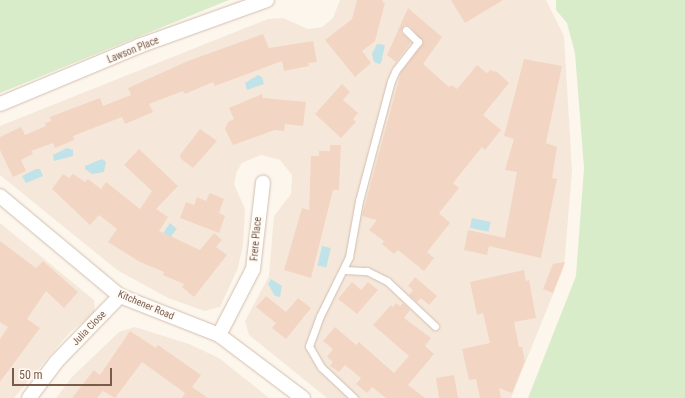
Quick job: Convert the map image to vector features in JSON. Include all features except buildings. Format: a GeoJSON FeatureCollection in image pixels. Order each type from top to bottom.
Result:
{"type":"FeatureCollection","features":[{"type":"Feature","properties":{"kind":"street","name":"Lawson Place"},"geometry":{"type":"LineString","coordinates":[[0,104],[139,46],[267,0]]}},
{"type":"Feature","properties":{"kind":"street","name":"Frere Place"},"geometry":{"type":"LineString","coordinates":[[219,335],[253,269],[263,183]]}},
{"type":"Feature","properties":{"kind":"street","name":"Kitchener Road"},"geometry":{"type":"LineString","coordinates":[[0,196],[120,296],[219,335],[303,398]]}},
{"type":"Feature","properties":{"kind":"street","name":"Julia Close"},"geometry":{"type":"LineString","coordinates":[[29,398],[57,361],[120,296]]}},
{"type":"Feature","properties":{"kind":"lane"},"geometry":{"type":"LineString","coordinates":[[354,398],[321,367],[309,346],[320,316],[344,270],[359,201],[391,81],[396,70],[418,42],[406,30]]}},
{"type":"Feature","properties":{"kind":"lane"},"geometry":{"type":"LineString","coordinates":[[344,270],[367,271],[387,281],[435,326]]}},
{"type":"Feature","properties":{"kind":"shaded area"},"geometry":{"type":"Polygon","coordinates":[[[340,0],[546,0],[564,36],[572,170],[564,267],[511,398],[327,398],[249,335],[245,321],[269,276],[274,216],[291,194],[292,175],[280,160],[261,155],[242,163],[237,171],[234,184],[245,209],[243,245],[238,268],[220,307],[205,311],[168,298],[117,270],[0,175],[0,126],[268,19],[283,18],[308,29],[322,27],[333,18],[340,0]]]}},
{"type":"Feature","properties":{"kind":"shaded area"},"geometry":{"type":"Polygon","coordinates":[[[0,223],[94,300],[95,313],[70,332],[14,398],[0,398],[0,223]]]}},
{"type":"Feature","properties":{"kind":"shaded area"},"geometry":{"type":"Polygon","coordinates":[[[135,327],[189,344],[219,358],[269,398],[56,398],[72,377],[119,332],[135,327]]]}},
{"type":"Feature","properties":{"kind":"green space"},"geometry":{"type":"Polygon","coordinates":[[[0,0],[229,0],[0,93],[0,0]]]}},
{"type":"Feature","properties":{"kind":"green space"},"geometry":{"type":"Polygon","coordinates":[[[556,0],[685,0],[685,398],[528,398],[576,276],[584,168],[575,53],[567,23],[556,10],[556,0]]]}},
{"type":"Feature","properties":{"kind":"water"},"geometry":{"type":"Polygon","coordinates":[[[377,44],[385,45],[381,63],[379,64],[374,62],[372,54],[377,44]]]}},
{"type":"Feature","properties":{"kind":"water"},"geometry":{"type":"Polygon","coordinates":[[[258,75],[262,77],[264,84],[247,90],[245,83],[258,75]]]}},
{"type":"Feature","properties":{"kind":"water"},"geometry":{"type":"Polygon","coordinates":[[[67,148],[73,150],[73,156],[54,161],[53,155],[67,148]]]}},
{"type":"Feature","properties":{"kind":"water"},"geometry":{"type":"Polygon","coordinates":[[[102,159],[106,162],[104,172],[92,174],[85,169],[85,166],[102,159]]]}},
{"type":"Feature","properties":{"kind":"water"},"geometry":{"type":"Polygon","coordinates":[[[36,169],[40,169],[43,176],[26,183],[22,176],[36,169]]]}},
{"type":"Feature","properties":{"kind":"water"},"geometry":{"type":"Polygon","coordinates":[[[472,218],[491,222],[489,232],[470,228],[472,218]]]}},
{"type":"Feature","properties":{"kind":"water"},"geometry":{"type":"Polygon","coordinates":[[[170,223],[177,229],[172,235],[172,239],[162,235],[170,223]]]}},
{"type":"Feature","properties":{"kind":"water"},"geometry":{"type":"Polygon","coordinates":[[[322,246],[331,248],[326,268],[318,265],[322,246]]]}},
{"type":"Feature","properties":{"kind":"water"},"geometry":{"type":"Polygon","coordinates":[[[271,279],[282,286],[280,297],[275,296],[268,284],[271,279]]]}}]}
